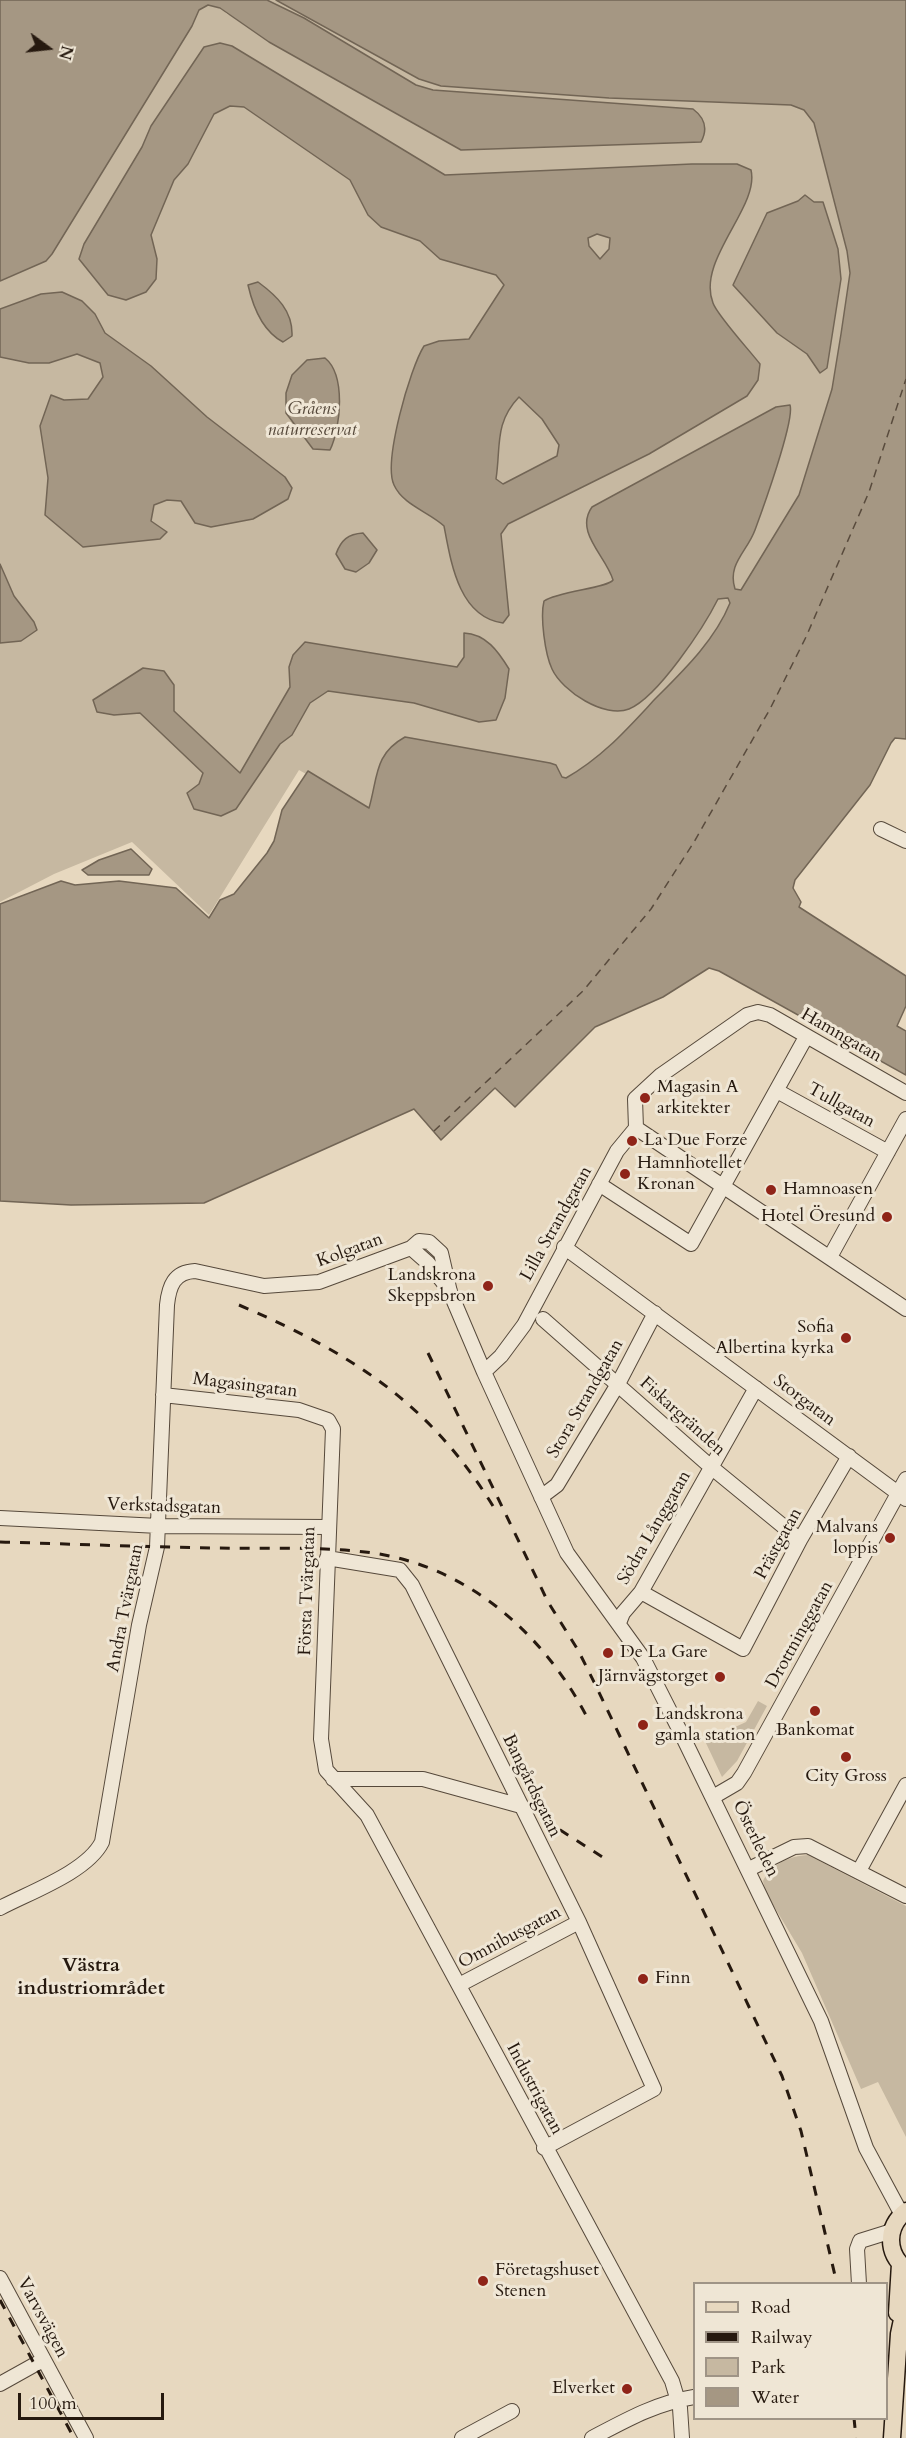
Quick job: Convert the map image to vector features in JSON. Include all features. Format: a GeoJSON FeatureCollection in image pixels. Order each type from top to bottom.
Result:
{"type":"FeatureCollection","features":[{"type":"Feature","properties":{"kind":"main road","name":"Österleden"},"geometry":{"type":"LineString","coordinates":[[892,2231],[904,2213]]}},
{"type":"Feature","properties":{"kind":"main road"},"geometry":{"type":"LineString","coordinates":[[892,2231],[899,2260],[897,2320],[899,2334]]}},
{"type":"Feature","properties":{"kind":"main road"},"geometry":{"type":"LineString","coordinates":[[892,2438],[899,2334],[906,2301]]}},
{"type":"Feature","properties":{"kind":"street"},"geometry":{"type":"LineString","coordinates":[[881,829],[906,841]]}},
{"type":"Feature","properties":{"kind":"street","name":"Hamngatan"},"geometry":{"type":"LineString","coordinates":[[636,1128],[635,1099],[644,1088],[747,1015],[758,1012],[770,1015],[906,1093]]}},
{"type":"Feature","properties":{"kind":"street"},"geometry":{"type":"LineString","coordinates":[[599,1184],[691,1244],[806,1037]]}},
{"type":"Feature","properties":{"kind":"street","name":"Tullgatan"},"geometry":{"type":"LineString","coordinates":[[777,1090],[888,1152]]}},
{"type":"Feature","properties":{"kind":"street"},"geometry":{"type":"LineString","coordinates":[[830,1257],[906,1119]]}},
{"type":"Feature","properties":{"kind":"street"},"geometry":{"type":"LineString","coordinates":[[636,1128],[906,1309]]}},
{"type":"Feature","properties":{"kind":"street","name":"Lilla Strandgatan"},"geometry":{"type":"LineString","coordinates":[[484,1372],[501,1356],[524,1325],[617,1151],[636,1128]]}},
{"type":"Feature","properties":{"kind":"street","name":"Storgatan"},"geometry":{"type":"LineString","coordinates":[[564,1247],[902,1496]]}},
{"type":"Feature","properties":{"kind":"street","name":"Kolgatan"},"geometry":{"type":"LineString","coordinates":[[195,1271],[264,1286],[319,1282],[411,1248],[428,1263],[450,1292],[484,1372]]}},
{"type":"Feature","properties":{"kind":"street","name":"Andra Tvärgatan"},"geometry":{"type":"LineString","coordinates":[[0,1908],[82,1864],[97,1852],[102,1842],[159,1526],[169,1290],[176,1277],[195,1271]]}},
{"type":"Feature","properties":{"kind":"street","name":"Stora Strandgatan"},"geometry":{"type":"LineString","coordinates":[[541,1497],[557,1485],[618,1384],[655,1313]]}},
{"type":"Feature","properties":{"kind":"street","name":"Fiskargränden"},"geometry":{"type":"LineString","coordinates":[[543,1318],[711,1467],[800,1540]]}},
{"type":"Feature","properties":{"kind":"street"},"geometry":{"type":"LineString","coordinates":[[484,1372],[541,1497]]}},
{"type":"Feature","properties":{"kind":"street","name":"Södra Långgatan"},"geometry":{"type":"LineString","coordinates":[[619,1623],[623,1613],[641,1592],[756,1388]]}},
{"type":"Feature","properties":{"kind":"street","name":"Magasingatan"},"geometry":{"type":"LineString","coordinates":[[163,1395],[299,1410],[322,1417]]}},
{"type":"Feature","properties":{"kind":"street","name":"Första Tvärgatan"},"geometry":{"type":"LineString","coordinates":[[322,1417],[328,1420],[333,1429],[321,1739],[330,1774]]}},
{"type":"Feature","properties":{"kind":"street","name":"Prästgatan"},"geometry":{"type":"LineString","coordinates":[[641,1592],[743,1649],[800,1540],[849,1456]]}},
{"type":"Feature","properties":{"kind":"street","name":"Drottninggatan"},"geometry":{"type":"LineString","coordinates":[[713,1797],[737,1783],[744,1773],[902,1496],[906,1479]]}},
{"type":"Feature","properties":{"kind":"street","name":"Österleden"},"geometry":{"type":"LineString","coordinates":[[541,1497],[573,1562],[643,1658],[749,1869],[820,2021],[866,2148],[904,2213]]}},
{"type":"Feature","properties":{"kind":"street","name":"Verkstadsgatan"},"geometry":{"type":"LineString","coordinates":[[0,1518],[159,1526],[328,1527]]}},
{"type":"Feature","properties":{"kind":"street","name":"Bangårdsgatan"},"geometry":{"type":"LineString","coordinates":[[327,1558],[400,1570],[412,1585],[579,1922],[654,2089],[544,2148]]}},
{"type":"Feature","properties":{"kind":"street"},"geometry":{"type":"LineString","coordinates":[[330,1774],[423,1779],[521,1806]]}},
{"type":"Feature","properties":{"kind":"street","name":"Industrigatan"},"geometry":{"type":"LineString","coordinates":[[330,1774],[367,1815],[544,2148],[672,2381],[677,2399],[682,2438]]}},
{"type":"Feature","properties":{"kind":"street"},"geometry":{"type":"LineString","coordinates":[[859,1871],[906,1785]]}},
{"type":"Feature","properties":{"kind":"street"},"geometry":{"type":"LineString","coordinates":[[749,1869],[794,1847],[808,1846],[906,1896]]}},
{"type":"Feature","properties":{"kind":"street","name":"Omnibusgatan"},"geometry":{"type":"LineString","coordinates":[[459,1985],[579,1922]]}},
{"type":"Feature","properties":{"kind":"street"},"geometry":{"type":"LineString","coordinates":[[859,2282],[857,2253],[862,2240],[892,2231]]}},
{"type":"Feature","properties":{"kind":"street"},"geometry":{"type":"LineString","coordinates":[[857,2253],[861,2247],[867,2245],[899,2260]]}},
{"type":"Feature","properties":{"kind":"street","name":"Varvsvägen"},"geometry":{"type":"LineString","coordinates":[[0,2278],[86,2438]]}},
{"type":"Feature","properties":{"kind":"street"},"geometry":{"type":"LineString","coordinates":[[0,2384],[43,2360]]}},
{"type":"Feature","properties":{"kind":"street"},"geometry":{"type":"LineString","coordinates":[[592,2438],[646,2409],[677,2399],[693,2397]]}},
{"type":"Feature","properties":{"kind":"street"},"geometry":{"type":"LineString","coordinates":[[462,2438],[512,2411]]}},
{"type":"Feature","properties":{"kind":"green space","name":"Gråens naturreservat"},"geometry":{"type":"Polygon","coordinates":[[[264,0],[293,0],[815,102],[873,216],[849,368],[799,500],[742,590],[715,595],[730,597],[731,610],[683,677],[616,749],[562,783],[373,812],[299,770],[209,915],[132,842],[54,874],[0,902],[0,275],[196,8],[205,5],[216,7],[227,14],[435,96],[264,0]]]}},
{"type":"Feature","properties":{"kind":"green space"},"geometry":{"type":"Polygon","coordinates":[[[758,1701],[767,1706],[737,1761],[722,1777],[705,1741],[746,1722],[758,1701]]]}},
{"type":"Feature","properties":{"kind":"green space"},"geometry":{"type":"Polygon","coordinates":[[[808,1855],[906,1906],[906,2137],[878,2082],[861,2089],[802,1953],[766,1893],[763,1881],[771,1870],[788,1859],[808,1855]]]}},
{"type":"Feature","properties":{"kind":"water"},"geometry":{"type":"Polygon","coordinates":[[[0,0],[267,0],[304,18],[416,85],[433,90],[693,109],[703,120],[705,128],[701,142],[461,150],[269,42],[220,8],[208,5],[199,10],[192,26],[52,254],[46,261],[0,281],[0,0]]]}},
{"type":"Feature","properties":{"kind":"water"},"geometry":{"type":"Polygon","coordinates":[[[276,0],[906,0],[906,739],[895,738],[891,743],[870,785],[795,880],[793,888],[801,902],[799,907],[906,976],[906,1006],[897,1026],[906,1031],[906,1075],[719,971],[709,968],[663,997],[595,1027],[515,1107],[495,1088],[441,1140],[414,1109],[204,1203],[71,1205],[0,1201],[0,904],[61,881],[75,885],[119,881],[176,888],[209,918],[220,900],[234,894],[267,853],[274,841],[282,810],[308,771],[369,808],[382,759],[395,744],[405,737],[550,763],[556,765],[562,777],[566,778],[579,770],[614,741],[688,665],[716,630],[730,603],[728,598],[718,599],[679,660],[653,691],[629,709],[619,711],[597,707],[574,694],[557,677],[549,662],[544,635],[543,608],[544,601],[551,598],[613,580],[589,535],[587,516],[592,507],[776,407],[790,405],[788,428],[770,486],[752,538],[739,558],[734,572],[735,589],[741,590],[799,495],[832,389],[850,273],[847,251],[814,123],[804,110],[791,105],[609,98],[441,86],[419,79],[276,0]]]}},
{"type":"Feature","properties":{"kind":"water"},"geometry":{"type":"Polygon","coordinates":[[[220,43],[232,46],[445,175],[692,164],[737,164],[751,170],[751,185],[746,200],[720,252],[713,269],[710,286],[716,309],[760,364],[758,380],[747,396],[649,454],[508,524],[501,534],[509,615],[503,623],[488,619],[476,611],[467,599],[454,571],[444,526],[398,492],[392,473],[395,437],[405,394],[418,357],[424,346],[439,341],[469,339],[504,285],[496,275],[440,259],[420,241],[381,227],[368,215],[350,180],[244,107],[230,106],[214,114],[188,164],[174,180],[151,235],[157,259],[156,279],[146,292],[126,300],[108,295],[79,259],[84,244],[142,147],[151,126],[204,47],[220,43]],[[597,234],[588,238],[589,246],[600,259],[609,249],[610,238],[597,234]],[[519,397],[506,416],[500,436],[496,479],[503,484],[557,456],[559,445],[542,419],[519,397]]]}},
{"type":"Feature","properties":{"kind":"water"},"geometry":{"type":"Polygon","coordinates":[[[805,195],[814,202],[823,202],[838,249],[841,279],[827,368],[820,373],[807,354],[777,333],[733,285],[767,213],[798,201],[805,195]]]}},
{"type":"Feature","properties":{"kind":"water"},"geometry":{"type":"Polygon","coordinates":[[[258,282],[277,299],[290,319],[292,336],[283,342],[269,332],[259,318],[248,285],[258,282]]]}},
{"type":"Feature","properties":{"kind":"water"},"geometry":{"type":"Polygon","coordinates":[[[62,292],[82,301],[95,314],[105,333],[151,366],[207,417],[285,477],[292,488],[288,499],[253,519],[211,527],[195,523],[181,501],[167,500],[154,505],[151,521],[167,532],[160,539],[83,547],[45,515],[48,478],[40,426],[51,395],[64,400],[88,399],[103,377],[100,363],[77,354],[49,363],[29,363],[0,357],[0,309],[41,294],[62,292]]]}},
{"type":"Feature","properties":{"kind":"water"},"geometry":{"type":"Polygon","coordinates":[[[325,358],[332,366],[336,376],[340,402],[337,428],[330,450],[313,449],[286,413],[286,393],[292,375],[307,360],[325,358]]]}},
{"type":"Feature","properties":{"kind":"water"},"geometry":{"type":"Polygon","coordinates":[[[363,533],[377,550],[369,563],[356,572],[345,569],[336,554],[338,549],[349,536],[363,533]]]}},
{"type":"Feature","properties":{"kind":"water"},"geometry":{"type":"Polygon","coordinates":[[[0,564],[14,596],[34,622],[37,630],[21,641],[0,643],[0,564]]]}},
{"type":"Feature","properties":{"kind":"water"},"geometry":{"type":"Polygon","coordinates":[[[464,633],[485,640],[496,650],[509,669],[505,698],[496,720],[479,722],[414,703],[328,691],[310,703],[292,735],[280,744],[236,809],[221,816],[194,809],[187,793],[199,784],[203,773],[140,713],[114,715],[97,712],[93,700],[143,668],[164,671],[174,685],[174,711],[240,773],[290,687],[289,667],[293,655],[305,642],[457,667],[464,657],[464,633]]]}},
{"type":"Feature","properties":{"kind":"water"},"geometry":{"type":"Polygon","coordinates":[[[131,849],[152,869],[149,875],[88,875],[82,870],[99,860],[131,849]]]}},
{"type":"Feature","properties":{"kind":"ferry route"},"geometry":{"type":"LineString","coordinates":[[434,1131],[583,991],[651,909],[694,842],[770,709],[806,637],[869,492],[906,379]]}},
{"type":"Feature","properties":{"kind":"railway"},"geometry":{"type":"LineString","coordinates":[[239,1305],[317,1342],[385,1386],[416,1411],[444,1440],[471,1473],[496,1511]]}},
{"type":"Feature","properties":{"kind":"railway"},"geometry":{"type":"LineString","coordinates":[[428,1353],[548,1602],[578,1650],[595,1684],[782,2076],[801,2131],[837,2282]]}},
{"type":"Feature","properties":{"kind":"railway"},"geometry":{"type":"LineString","coordinates":[[0,1542],[191,1548],[335,1549],[373,1553],[408,1561],[441,1573],[472,1590],[500,1610],[526,1633],[550,1660],[588,1719]]}},
{"type":"Feature","properties":{"kind":"railway"},"geometry":{"type":"LineString","coordinates":[[543,1819],[604,1858]]}},
{"type":"Feature","properties":{"kind":"railway"},"geometry":{"type":"LineString","coordinates":[[0,2300],[74,2438]]}},
{"type":"Feature","properties":{"kind":"railway"},"geometry":{"type":"LineString","coordinates":[[854,2420],[856,2438]]}},
{"type":"Feature","properties":{"kind":"place","name":"Magasin A arkitekter"},"geometry":{"type":"Point","coordinates":[645,1098]}},
{"type":"Feature","properties":{"kind":"place","name":"La Due Forze"},"geometry":{"type":"Point","coordinates":[632,1141]}},
{"type":"Feature","properties":{"kind":"place","name":"Hamnhotellet Kronan"},"geometry":{"type":"Point","coordinates":[625,1174]}},
{"type":"Feature","properties":{"kind":"place","name":"Hamnoasen"},"geometry":{"type":"Point","coordinates":[771,1190]}},
{"type":"Feature","properties":{"kind":"place","name":"Hotel Öresund"},"geometry":{"type":"Point","coordinates":[887,1217]}},
{"type":"Feature","properties":{"kind":"place","name":"Landskrona Skeppsbron"},"geometry":{"type":"Point","coordinates":[488,1286]}},
{"type":"Feature","properties":{"kind":"place","name":"Sofia Albertina kyrka"},"geometry":{"type":"Point","coordinates":[846,1338]}},
{"type":"Feature","properties":{"kind":"place","name":"Malvans loppis"},"geometry":{"type":"Point","coordinates":[890,1538]}},
{"type":"Feature","properties":{"kind":"place","name":"De La Gare"},"geometry":{"type":"Point","coordinates":[608,1653]}},
{"type":"Feature","properties":{"kind":"place","name":"Järnvägstorget"},"geometry":{"type":"Point","coordinates":[720,1677]}},
{"type":"Feature","properties":{"kind":"place","name":"Bankomat"},"geometry":{"type":"Point","coordinates":[815,1711]}},
{"type":"Feature","properties":{"kind":"place","name":"Landskrona gamla station"},"geometry":{"type":"Point","coordinates":[643,1725]}},
{"type":"Feature","properties":{"kind":"place","name":"City Gross"},"geometry":{"type":"Point","coordinates":[846,1757]}},
{"type":"Feature","properties":{"kind":"place","name":"Finn"},"geometry":{"type":"Point","coordinates":[643,1979]}},
{"type":"Feature","properties":{"kind":"place","name":"Företagshuset Stenen"},"geometry":{"type":"Point","coordinates":[483,2281]}},
{"type":"Feature","properties":{"kind":"place","name":"Elverket"},"geometry":{"type":"Point","coordinates":[627,2389]}},
{"type":"Feature","properties":{"kind":"district","name":"Västra industriområdet"},"geometry":{"type":"Point","coordinates":[91,1978]}}]}
